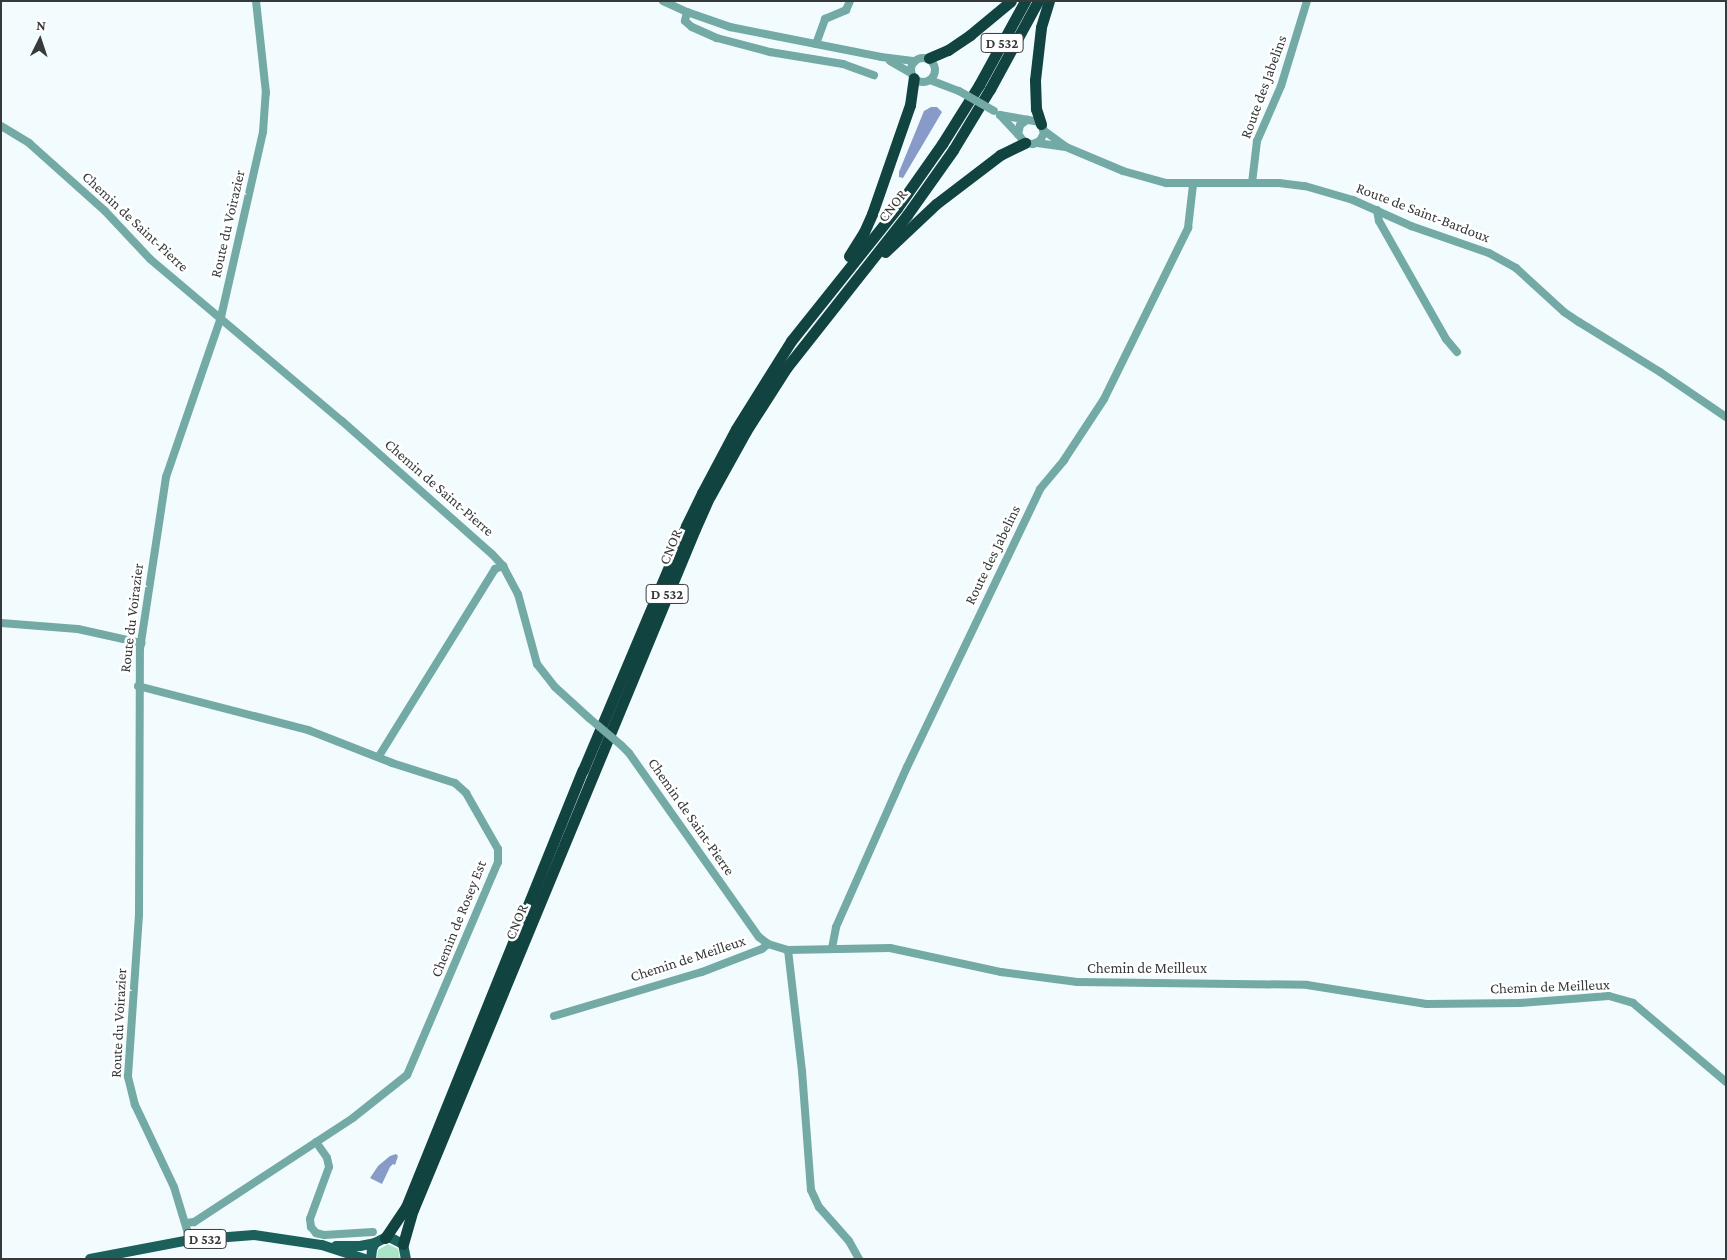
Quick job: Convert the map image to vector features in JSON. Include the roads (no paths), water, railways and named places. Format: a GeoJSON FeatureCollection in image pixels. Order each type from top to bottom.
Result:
{"type":"FeatureCollection","features":[{"type":"Feature","properties":{"kind":"highway"},"geometry":{"type":"LineString","coordinates":[[929,58],[948,50],[970,35],[1010,1]]}},
{"type":"Feature","properties":{"kind":"highway","name":"CNOR"},"geometry":{"type":"LineString","coordinates":[[380,1241],[406,1207],[462,1065],[686,526],[736,429],[792,341],[923,172],[975,93],[1025,1]]}},
{"type":"Feature","properties":{"kind":"highway","name":"CNOR"},"geometry":{"type":"LineString","coordinates":[[406,1254],[413,1210],[695,529],[731,457],[768,394],[953,150],[990,89],[1038,1]]}},
{"type":"Feature","properties":{"kind":"highway"},"geometry":{"type":"LineString","coordinates":[[1042,127],[1036,109],[1035,80],[1038,42],[1049,1]]}},
{"type":"Feature","properties":{"kind":"highway"},"geometry":{"type":"LineString","coordinates":[[792,341],[864,232],[910,105],[913,76]]}},
{"type":"Feature","properties":{"kind":"highway"},"geometry":{"type":"LineString","coordinates":[[830,310],[899,237],[936,204],[1022,138]]}},
{"type":"Feature","properties":{"kind":"main road","name":"D 532"},"geometry":{"type":"LineString","coordinates":[[90,1259],[190,1240],[254,1235],[322,1246],[365,1259]]}},
{"type":"Feature","properties":{"kind":"main road"},"geometry":{"type":"LineString","coordinates":[[371,1259],[372,1249],[380,1241],[398,1240],[406,1254]]}},
{"type":"Feature","properties":{"kind":"main road","name":"D 532"},"geometry":{"type":"LineString","coordinates":[[322,1246],[360,1246],[380,1241]]}},
{"type":"Feature","properties":{"kind":"street","name":"Route du Voirazier"},"geometry":{"type":"LineString","coordinates":[[190,1240],[174,1187],[135,1106],[128,1076],[139,916],[138,686],[141,643],[166,477],[221,318],[264,132],[266,93],[256,1]]}},
{"type":"Feature","properties":{"kind":"street"},"geometry":{"type":"LineString","coordinates":[[663,1],[687,12],[730,27],[881,57],[915,60],[922,57],[929,58],[935,64],[936,72],[951,86],[997,113],[1022,138],[1037,143],[1042,137],[1042,127],[1035,120],[997,113]]}},
{"type":"Feature","properties":{"kind":"street"},"geometry":{"type":"LineString","coordinates":[[816,44],[825,19],[846,10],[850,1]]}},
{"type":"Feature","properties":{"kind":"street","name":"Route des Jabelins"},"geometry":{"type":"LineString","coordinates":[[1252,183],[1257,142],[1281,86],[1308,1]]}},
{"type":"Feature","properties":{"kind":"street"},"geometry":{"type":"LineString","coordinates":[[687,12],[685,21],[692,27],[717,38],[770,52],[843,64],[874,75]]}},
{"type":"Feature","properties":{"kind":"street"},"geometry":{"type":"LineString","coordinates":[[881,57],[922,82],[930,80],[951,86]]}},
{"type":"Feature","properties":{"kind":"street"},"geometry":{"type":"LineString","coordinates":[[913,76],[915,60]]}},
{"type":"Feature","properties":{"kind":"street"},"geometry":{"type":"LineString","coordinates":[[930,80],[936,72]]}},
{"type":"Feature","properties":{"kind":"street"},"geometry":{"type":"LineString","coordinates":[[1022,138],[1020,125],[1027,120]]}},
{"type":"Feature","properties":{"kind":"street","name":"Chemin de Saint-Pierre"},"geometry":{"type":"LineString","coordinates":[[1,126],[29,142],[105,211],[150,259],[342,421],[492,554],[503,566],[518,594],[537,664],[555,687],[629,753],[759,937],[768,944]]}},
{"type":"Feature","properties":{"kind":"street","name":"Route de Saint-Bardoux"},"geometry":{"type":"LineString","coordinates":[[1042,127],[1066,147]]}},
{"type":"Feature","properties":{"kind":"street","name":"Route de Saint-Bardoux"},"geometry":{"type":"LineString","coordinates":[[1037,143],[1066,147],[1145,178],[1166,183],[1193,185],[1279,183],[1306,186],[1377,210],[1411,226],[1503,259],[1529,278],[1564,312],[1660,372],[1726,417]]}},
{"type":"Feature","properties":{"kind":"street","name":"Route des Jabelins"},"geometry":{"type":"LineString","coordinates":[[832,948],[836,927],[906,767],[1040,489],[1064,460],[1104,399],[1188,228],[1193,185]]}},
{"type":"Feature","properties":{"kind":"street"},"geometry":{"type":"LineString","coordinates":[[1377,210],[1379,221],[1384,230],[1446,339],[1457,352]]}},
{"type":"Feature","properties":{"kind":"street"},"geometry":{"type":"LineString","coordinates":[[379,756],[496,569],[503,566]]}},
{"type":"Feature","properties":{"kind":"street"},"geometry":{"type":"LineString","coordinates":[[1,623],[78,629],[141,643]]}},
{"type":"Feature","properties":{"kind":"street","name":"Chemin de Rosey Est"},"geometry":{"type":"LineString","coordinates":[[138,686],[308,730],[455,784],[464,790],[498,848],[498,862],[410,1070],[354,1118],[194,1222],[186,1223]]}},
{"type":"Feature","properties":{"kind":"street","name":"Chemin de Meilleux"},"geometry":{"type":"LineString","coordinates":[[554,1016],[702,972],[762,949],[768,944],[788,950],[890,948],[1001,972],[1077,982],[1307,985],[1427,1004],[1520,1003],[1609,996],[1633,1003],[1726,1082]]}},
{"type":"Feature","properties":{"kind":"street"},"geometry":{"type":"LineString","coordinates":[[788,950],[802,1071],[811,1190],[819,1207],[849,1241],[859,1259]]}},
{"type":"Feature","properties":{"kind":"street"},"geometry":{"type":"LineString","coordinates":[[316,1142],[327,1158],[329,1167],[310,1219],[311,1227],[316,1233],[324,1235],[373,1232]]}},
{"type":"Feature","properties":{"kind":"water"},"geometry":{"type":"Polygon","coordinates":[[[931,107],[937,107],[942,112],[903,178],[899,177],[899,172],[924,111],[931,107]]]}},
{"type":"Feature","properties":{"kind":"water"},"geometry":{"type":"Polygon","coordinates":[[[396,1154],[398,1156],[395,1165],[393,1164],[390,1167],[382,1184],[370,1178],[378,1166],[390,1156],[396,1154]]]}}]}
